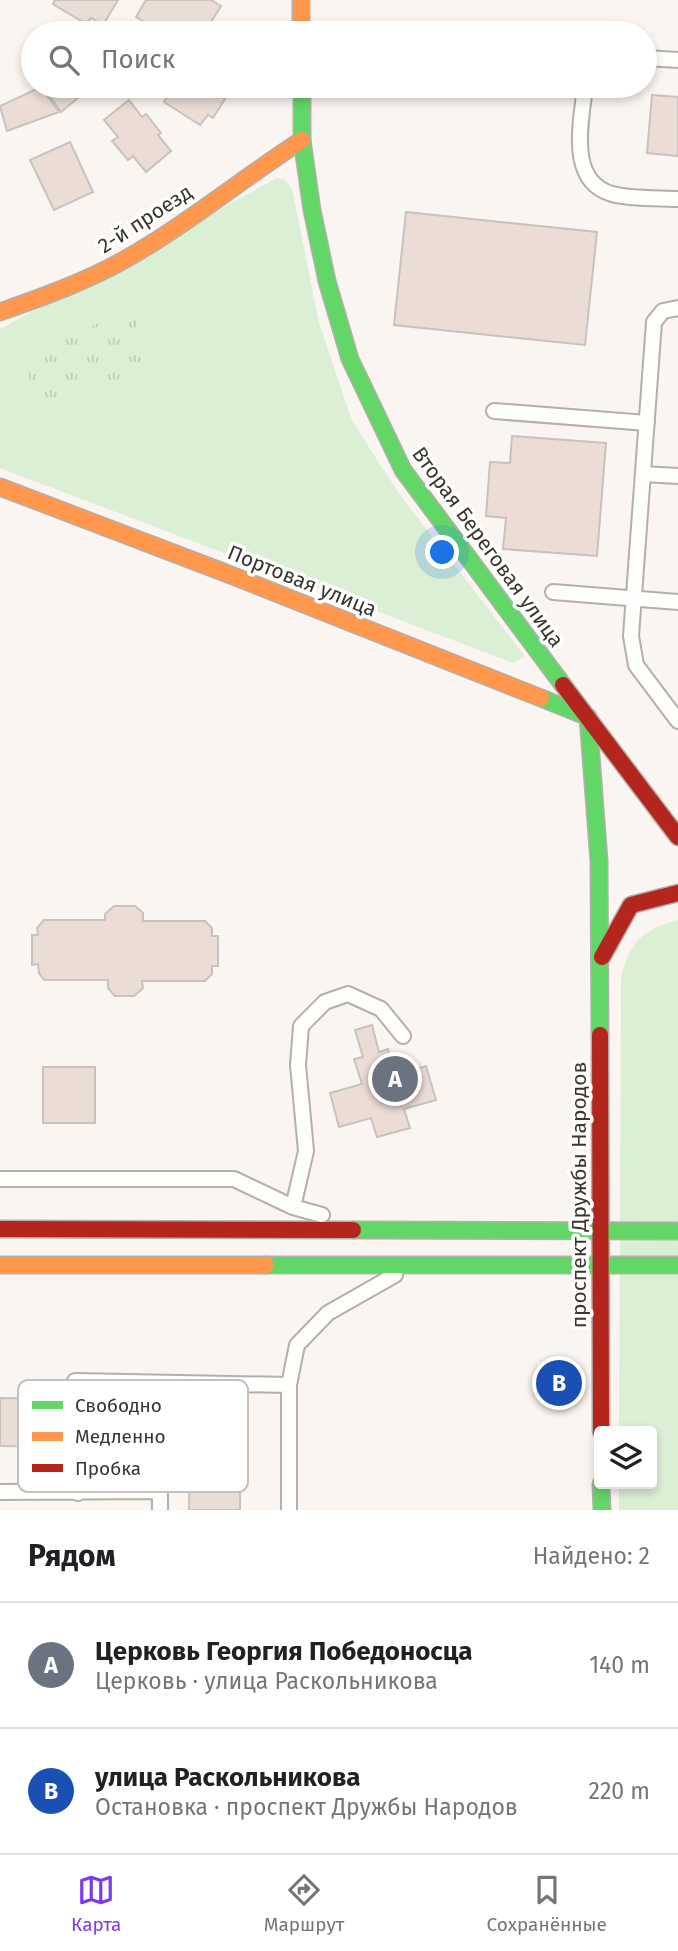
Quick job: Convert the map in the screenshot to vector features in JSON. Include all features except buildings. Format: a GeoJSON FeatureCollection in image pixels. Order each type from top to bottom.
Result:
{"type":"FeatureCollection","features":[{"type":"Feature","properties":{"kind":"street"},"geometry":{"type":"LineString","coordinates":[[301,0],[301,21]]}},
{"type":"Feature","properties":{"kind":"street","name":"Вторая Береговая улица"},"geometry":{"type":"LineString","coordinates":[[302,98],[302,140],[312,210],[327,281],[350,359],[402,470],[678,837]]}},
{"type":"Feature","properties":{"kind":"street","name":"2-й проезд"},"geometry":{"type":"LineString","coordinates":[[0,312],[48,295],[138,252],[302,140]]}},
{"type":"Feature","properties":{"kind":"street","name":"Портовая улица"},"geometry":{"type":"LineString","coordinates":[[0,486],[588,717]]}},
{"type":"Feature","properties":{"kind":"street","name":"проспект Дружбы Народов"},"geometry":{"type":"LineString","coordinates":[[588,717],[599,862],[601,959],[598,1229],[601,1426]]}},
{"type":"Feature","properties":{"kind":"street"},"geometry":{"type":"LineString","coordinates":[[601,959],[631,905],[678,893]]}},
{"type":"Feature","properties":{"kind":"street"},"geometry":{"type":"LineString","coordinates":[[0,1229],[678,1231]]}},
{"type":"Feature","properties":{"kind":"street"},"geometry":{"type":"LineString","coordinates":[[0,1265],[678,1265]]}},
{"type":"Feature","properties":{"kind":"street"},"geometry":{"type":"LineString","coordinates":[[601,1489],[602,1510]]}},
{"type":"Feature","properties":{"kind":"lane"},"geometry":{"type":"LineString","coordinates":[[657,59],[678,60]]}},
{"type":"Feature","properties":{"kind":"lane"},"geometry":{"type":"LineString","coordinates":[[584,98],[580,153],[588,176],[611,194],[678,199]]}},
{"type":"Feature","properties":{"kind":"lane"},"geometry":{"type":"LineString","coordinates":[[678,308],[663,310],[654,322],[631,636],[636,665],[678,721]]}},
{"type":"Feature","properties":{"kind":"lane"},"geometry":{"type":"LineString","coordinates":[[494,411],[647,423]]}},
{"type":"Feature","properties":{"kind":"lane"},"geometry":{"type":"LineString","coordinates":[[643,474],[678,476]]}},
{"type":"Feature","properties":{"kind":"lane"},"geometry":{"type":"LineString","coordinates":[[553,592],[678,601]]}},
{"type":"Feature","properties":{"kind":"lane"},"geometry":{"type":"LineString","coordinates":[[293,1208],[306,1151],[298,1065],[301,1027],[325,1002],[348,994],[381,1009],[403,1036]]}},
{"type":"Feature","properties":{"kind":"lane"},"geometry":{"type":"LineString","coordinates":[[0,1180],[234,1179],[293,1208],[374,1229]]}},
{"type":"Feature","properties":{"kind":"lane"},"geometry":{"type":"LineString","coordinates":[[289,1510],[289,1385],[296,1345],[328,1313],[412,1266]]}},
{"type":"Feature","properties":{"kind":"lane"},"geometry":{"type":"LineString","coordinates":[[248,1384],[289,1385]]}},
{"type":"Feature","properties":{"kind":"lane"},"geometry":{"type":"LineString","coordinates":[[0,1492],[119,1492]]}},
{"type":"Feature","properties":{"kind":"lane"},"geometry":{"type":"LineString","coordinates":[[160,1492],[160,1510]]}},
{"type":"Feature","properties":{"kind":"green space"},"geometry":{"type":"Polygon","coordinates":[[[277,178],[285,180],[292,188],[319,323],[352,421],[400,495],[525,656],[513,663],[0,468],[0,329],[277,178]]]}},
{"type":"Feature","properties":{"kind":"green space"},"geometry":{"type":"Polygon","coordinates":[[[132,311],[153,366],[41,409],[20,353],[132,311]]]}},
{"type":"Feature","properties":{"kind":"green space"},"geometry":{"type":"Polygon","coordinates":[[[678,920],[678,1510],[619,1510],[619,1489],[657,1489],[657,1426],[619,1426],[621,977],[634,946],[655,928],[678,920]]]}},
{"type":"Feature","properties":{"kind":"traffic: fast"},"geometry":{"type":"LineString","coordinates":[[302,98],[302,140],[312,210],[327,281],[350,359],[403,470],[563,685]]}},
{"type":"Feature","properties":{"kind":"traffic: fast"},"geometry":{"type":"LineString","coordinates":[[541,698],[588,717],[599,861],[600,1035]]}},
{"type":"Feature","properties":{"kind":"traffic: fast"},"geometry":{"type":"LineString","coordinates":[[353,1230],[678,1231]]}},
{"type":"Feature","properties":{"kind":"traffic: fast"},"geometry":{"type":"LineString","coordinates":[[266,1265],[678,1265]]}},
{"type":"Feature","properties":{"kind":"traffic: fast"},"geometry":{"type":"LineString","coordinates":[[601,1489],[602,1510]]}},
{"type":"Feature","properties":{"kind":"traffic: slow"},"geometry":{"type":"LineString","coordinates":[[301,0],[301,21]]}},
{"type":"Feature","properties":{"kind":"traffic: slow"},"geometry":{"type":"LineString","coordinates":[[0,312],[79,282],[124,260],[170,232],[302,140]]}},
{"type":"Feature","properties":{"kind":"traffic: slow"},"geometry":{"type":"LineString","coordinates":[[0,487],[541,698]]}},
{"type":"Feature","properties":{"kind":"traffic: slow"},"geometry":{"type":"LineString","coordinates":[[0,1265],[266,1265]]}},
{"type":"Feature","properties":{"kind":"traffic: jam"},"geometry":{"type":"LineString","coordinates":[[563,685],[678,837]]}},
{"type":"Feature","properties":{"kind":"traffic: jam"},"geometry":{"type":"LineString","coordinates":[[602,957],[631,905],[678,893]]}},
{"type":"Feature","properties":{"kind":"traffic: jam"},"geometry":{"type":"LineString","coordinates":[[600,1035],[601,1426]]}},
{"type":"Feature","properties":{"kind":"traffic: jam"},"geometry":{"type":"LineString","coordinates":[[0,1229],[353,1230]]}},
{"type":"Feature","properties":{"kind":"place","name":"Церковь Георгия Победоносца"},"geometry":{"type":"Point","coordinates":[395,1079]}},
{"type":"Feature","properties":{"kind":"place","name":"улица Раскольникова"},"geometry":{"type":"Point","coordinates":[559,1383]}}]}
